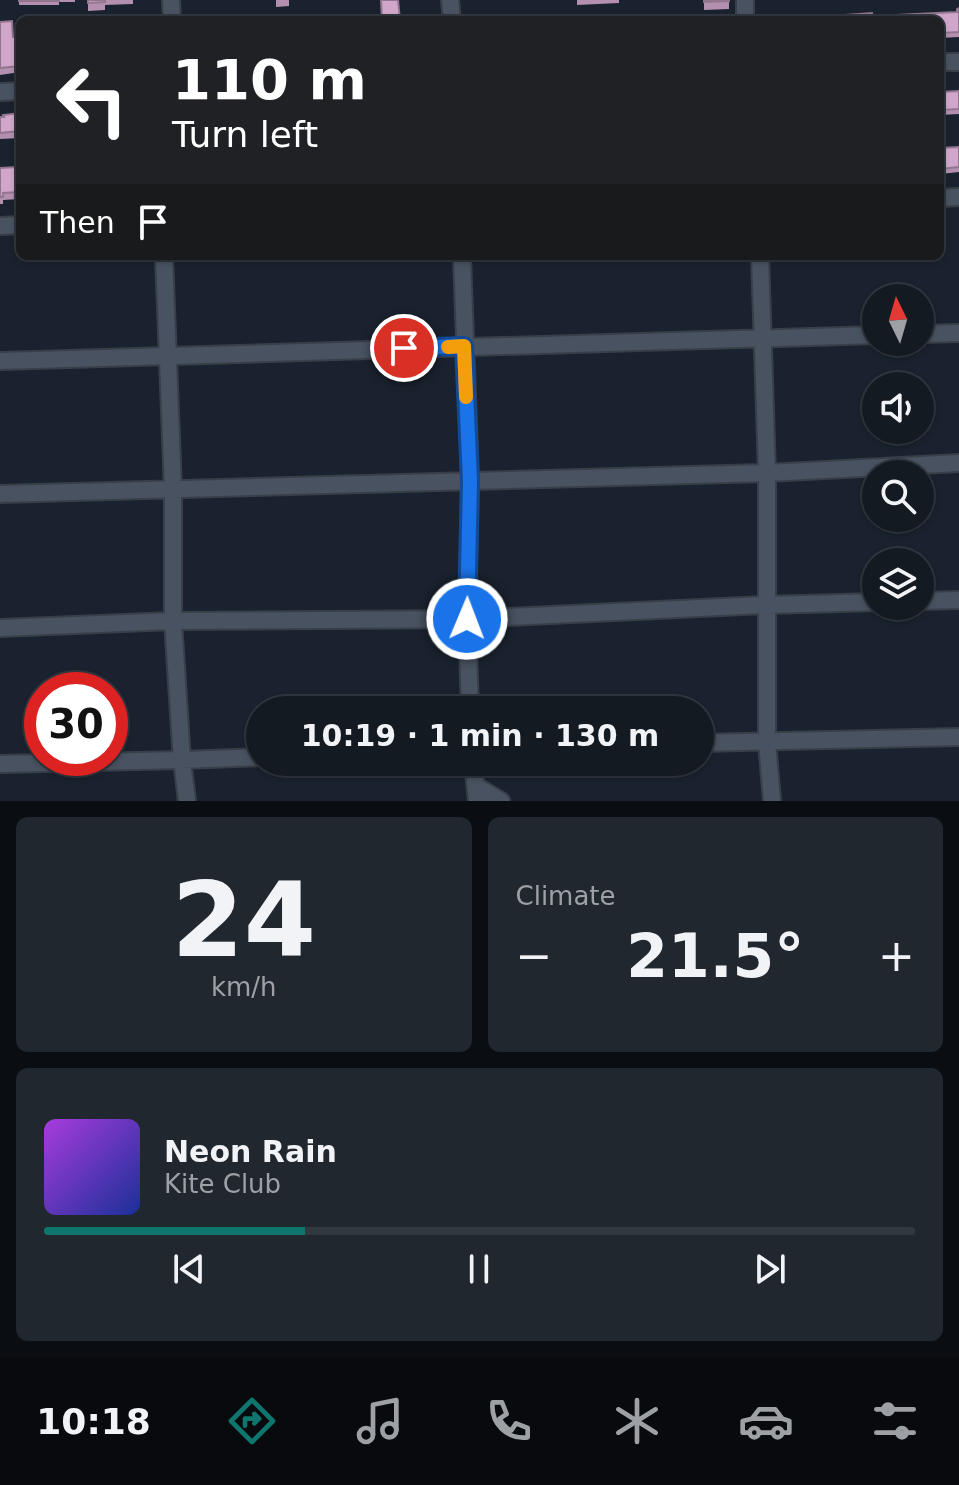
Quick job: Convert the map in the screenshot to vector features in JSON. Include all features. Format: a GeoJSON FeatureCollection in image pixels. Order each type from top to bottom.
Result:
{"type":"FeatureCollection","features":[{"type":"Feature","properties":{"kind":"street"},"geometry":{"type":"LineString","coordinates":[[164,260],[173,490],[173,621],[187,801]]}},
{"type":"Feature","properties":{"kind":"street"},"geometry":{"type":"LineString","coordinates":[[462,260],[470,481],[467,619],[470,696]]}},
{"type":"Feature","properties":{"kind":"street"},"geometry":{"type":"LineString","coordinates":[[760,260],[767,473],[767,742],[772,801]]}},
{"type":"Feature","properties":{"kind":"street"},"geometry":{"type":"LineString","coordinates":[[934,334],[959,333]]}},
{"type":"Feature","properties":{"kind":"street"},"geometry":{"type":"LineString","coordinates":[[0,361],[862,335]]}},
{"type":"Feature","properties":{"kind":"street"},"geometry":{"type":"LineString","coordinates":[[0,494],[767,473],[959,463]]}},
{"type":"Feature","properties":{"kind":"street"},"geometry":{"type":"LineString","coordinates":[[934,601],[959,600]]}},
{"type":"Feature","properties":{"kind":"street"},"geometry":{"type":"LineString","coordinates":[[0,628],[173,621],[467,619],[862,602]]}},
{"type":"Feature","properties":{"kind":"street"},"geometry":{"type":"LineString","coordinates":[[714,743],[959,737]]}},
{"type":"Feature","properties":{"kind":"street"},"geometry":{"type":"LineString","coordinates":[[0,764],[246,758]]}},
{"type":"Feature","properties":{"kind":"street"},"geometry":{"type":"LineString","coordinates":[[477,793],[501,801]]}},
{"type":"Feature","properties":{"kind":"building"},"geometry":{"type":"Polygon","coordinates":[[[88,0],[105,0],[105,2],[88,3],[88,0]]]}},
{"type":"Feature","properties":{"kind":"building"},"geometry":{"type":"Polygon","coordinates":[[[381,0],[398,0],[400,16],[382,16],[381,0]]]}},
{"type":"Feature","properties":{"kind":"building"},"geometry":{"type":"Polygon","coordinates":[[[957,9],[959,32],[944,33],[944,16],[876,16],[957,12],[957,9]]]}},
{"type":"Feature","properties":{"kind":"building"},"geometry":{"type":"Polygon","coordinates":[[[872,13],[872,16],[846,15],[872,13]]]}},
{"type":"Feature","properties":{"kind":"building"},"geometry":{"type":"Polygon","coordinates":[[[12,21],[13,37],[16,37],[16,66],[0,68],[0,22],[12,21]]]}},
{"type":"Feature","properties":{"kind":"building"},"geometry":{"type":"Polygon","coordinates":[[[959,91],[959,109],[944,110],[944,92],[959,91]]]}},
{"type":"Feature","properties":{"kind":"building"},"geometry":{"type":"Polygon","coordinates":[[[16,113],[16,131],[0,133],[0,117],[16,113]]]}},
{"type":"Feature","properties":{"kind":"building"},"geometry":{"type":"Polygon","coordinates":[[[959,147],[959,167],[944,169],[944,148],[959,147]]]}},
{"type":"Feature","properties":{"kind":"building"},"geometry":{"type":"Polygon","coordinates":[[[16,167],[16,192],[3,193],[3,197],[0,197],[0,168],[16,167]]]}},
{"type":"Feature","properties":{"kind":"slow traffic"},"geometry":{"type":"LineString","coordinates":[[448,347],[464,346],[466,397]]}},
{"type":"Feature","properties":{"kind":"route"},"geometry":{"type":"LineString","coordinates":[[404,348],[464,346],[470,481],[467,619]]}}]}
